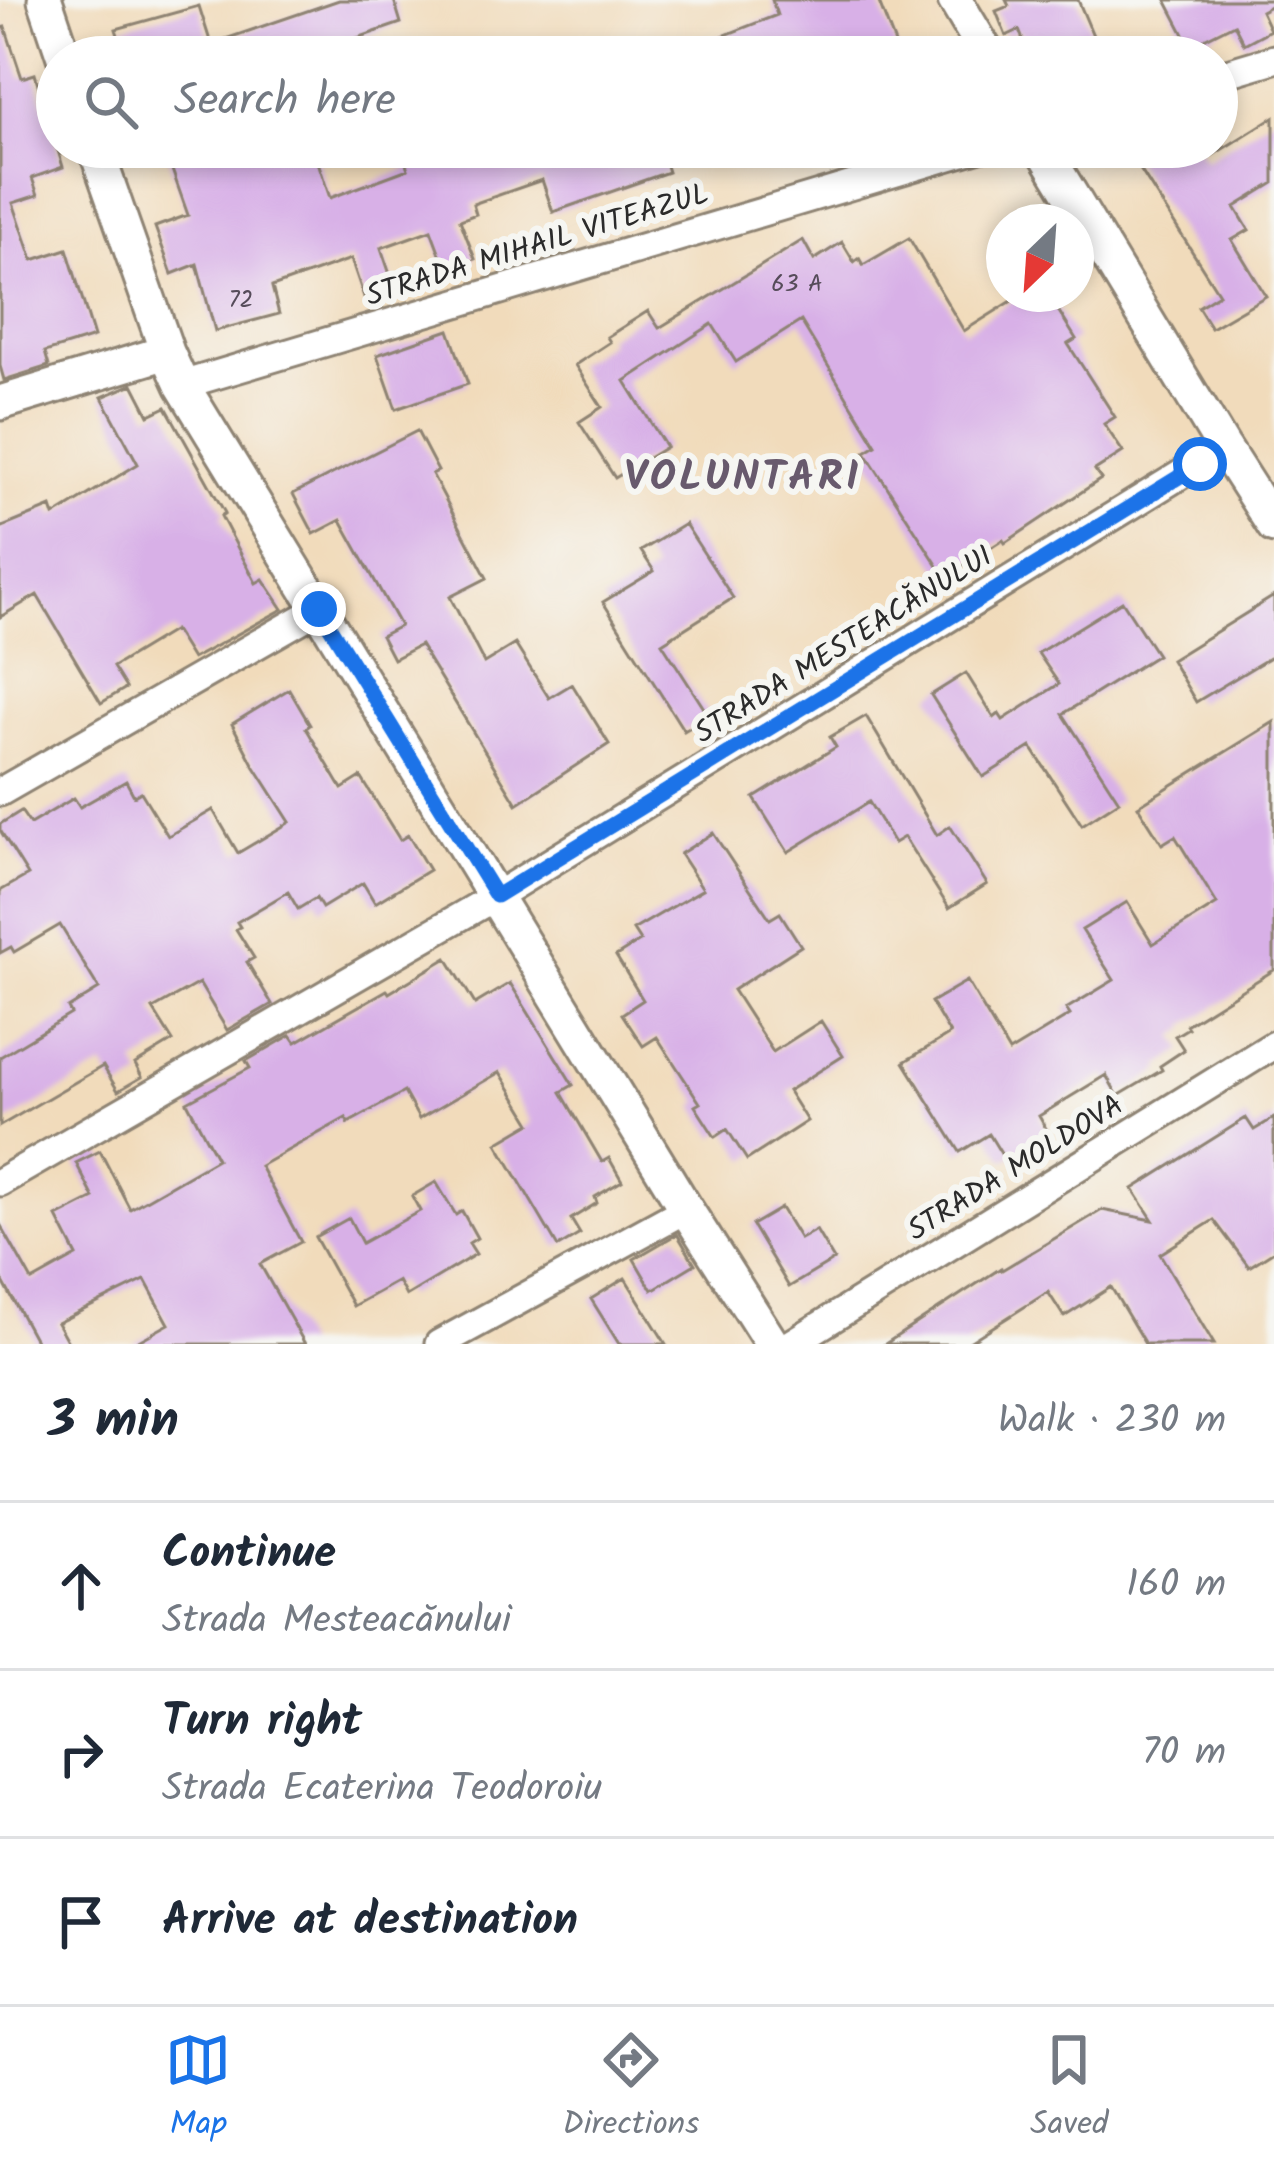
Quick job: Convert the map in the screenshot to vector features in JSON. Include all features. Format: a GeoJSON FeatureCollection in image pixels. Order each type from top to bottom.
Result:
{"type":"FeatureCollection","features":[{"type":"Feature","properties":{"kind":"street"},"geometry":{"type":"LineString","coordinates":[[45,0],[57,36]]}},
{"type":"Feature","properties":{"kind":"street"},"geometry":{"type":"LineString","coordinates":[[955,0],[976,36]]}},
{"type":"Feature","properties":{"kind":"street"},"geometry":{"type":"LineString","coordinates":[[1238,70],[1274,59]]}},
{"type":"Feature","properties":{"kind":"street"},"geometry":{"type":"LineString","coordinates":[[102,168],[182,385],[772,1344]]}},
{"type":"Feature","properties":{"kind":"street","name":"STRADA MIHAIL VITEAZUL"},"geometry":{"type":"LineString","coordinates":[[182,385],[910,168]]}},
{"type":"Feature","properties":{"kind":"street"},"geometry":{"type":"LineString","coordinates":[[1055,168],[1274,526]]}},
{"type":"Feature","properties":{"kind":"street"},"geometry":{"type":"LineString","coordinates":[[0,403],[167,352]]}},
{"type":"Feature","properties":{"kind":"street","name":"STRADA MESTEACĂNULUI"},"geometry":{"type":"LineString","coordinates":[[0,1182],[496,896],[1224,448]]}},
{"type":"Feature","properties":{"kind":"street"},"geometry":{"type":"LineString","coordinates":[[0,792],[319,609]]}},
{"type":"Feature","properties":{"kind":"street","name":"STRADA MOLDOVA"},"geometry":{"type":"LineString","coordinates":[[791,1344],[1274,1045]]}},
{"type":"Feature","properties":{"kind":"street"},"geometry":{"type":"LineString","coordinates":[[440,1344],[686,1209]]}},
{"type":"Feature","properties":{"kind":"building"},"geometry":{"type":"Polygon","coordinates":[[[339,0],[394,0],[401,23],[363,36],[234,36],[339,0]]]}},
{"type":"Feature","properties":{"kind":"building"},"geometry":{"type":"Polygon","coordinates":[[[772,0],[878,0],[892,36],[723,36],[777,15],[772,0]]]}},
{"type":"Feature","properties":{"kind":"building"},"geometry":{"type":"Polygon","coordinates":[[[1006,0],[1078,0],[1093,36],[1021,36],[1019,30],[1006,36],[996,11],[1009,6],[1006,0]]]}},
{"type":"Feature","properties":{"kind":"building"},"geometry":{"type":"Polygon","coordinates":[[[1166,0],[1274,0],[1261,11],[1270,30],[1244,44],[1234,24],[1210,36],[1185,36],[1166,0]]]}},
{"type":"Feature","properties":{"kind":"building"},"geometry":{"type":"Polygon","coordinates":[[[199,6],[208,36],[118,36],[116,29],[199,6]]]}},
{"type":"Feature","properties":{"kind":"building"},"geometry":{"type":"Polygon","coordinates":[[[5,27],[22,78],[36,77],[36,168],[60,168],[32,178],[38,195],[13,203],[33,260],[67,249],[94,337],[45,352],[49,366],[4,380],[0,366],[0,28],[5,27]]]}},
{"type":"Feature","properties":{"kind":"building"},"geometry":{"type":"Polygon","coordinates":[[[1274,117],[1274,183],[1235,207],[1249,230],[1232,240],[1266,296],[1211,328],[1198,307],[1219,294],[1139,168],[1238,168],[1238,139],[1274,117]]]}},
{"type":"Feature","properties":{"kind":"building"},"geometry":{"type":"Polygon","coordinates":[[[171,168],[320,168],[330,198],[408,168],[667,168],[668,172],[553,212],[542,180],[473,204],[476,214],[460,220],[475,259],[446,270],[431,230],[381,248],[395,289],[365,300],[351,259],[272,287],[279,314],[215,331],[197,264],[172,274],[155,227],[188,215],[171,168]]]}},
{"type":"Feature","properties":{"kind":"building"},"geometry":{"type":"Polygon","coordinates":[[[909,238],[964,331],[994,312],[1059,312],[1076,339],[1068,344],[1115,417],[1104,424],[1123,452],[1095,470],[1101,479],[945,577],[865,452],[876,445],[801,321],[736,362],[712,324],[625,381],[666,447],[615,478],[579,422],[602,407],[575,365],[610,342],[607,337],[648,311],[659,328],[803,240],[814,260],[842,242],[854,262],[859,258],[863,265],[909,238]]]}},
{"type":"Feature","properties":{"kind":"building"},"geometry":{"type":"Polygon","coordinates":[[[449,330],[468,384],[396,409],[377,355],[449,330]]]}},
{"type":"Feature","properties":{"kind":"building"},"geometry":{"type":"Polygon","coordinates":[[[133,384],[149,415],[166,407],[225,513],[221,516],[256,583],[263,579],[283,609],[192,659],[174,630],[113,667],[126,688],[101,703],[37,595],[0,617],[0,528],[51,507],[54,516],[138,464],[102,397],[133,384]]]}},
{"type":"Feature","properties":{"kind":"building"},"geometry":{"type":"Polygon","coordinates":[[[417,431],[438,471],[432,474],[487,578],[450,597],[484,663],[515,644],[549,698],[572,684],[609,744],[517,804],[420,645],[393,659],[381,636],[400,626],[341,520],[314,534],[293,494],[417,431]]]}},
{"type":"Feature","properties":{"kind":"building"},"geometry":{"type":"Polygon","coordinates":[[[685,524],[733,598],[662,643],[709,716],[684,731],[603,602],[654,571],[641,551],[685,524]]]}},
{"type":"Feature","properties":{"kind":"building"},"geometry":{"type":"Polygon","coordinates":[[[1274,596],[1274,655],[1196,702],[1171,660],[1274,596]]]}},
{"type":"Feature","properties":{"kind":"building"},"geometry":{"type":"Polygon","coordinates":[[[1122,601],[1157,655],[1063,714],[1119,801],[1082,825],[1031,747],[983,777],[931,695],[966,673],[994,718],[999,714],[1003,720],[1059,684],[1038,653],[1122,601]]]}},
{"type":"Feature","properties":{"kind":"building"},"geometry":{"type":"Polygon","coordinates":[[[289,689],[342,789],[361,777],[400,840],[408,835],[429,870],[375,903],[363,883],[322,908],[316,898],[298,909],[288,892],[237,922],[240,927],[236,929],[254,958],[247,962],[272,1004],[227,1030],[199,983],[153,1009],[173,1041],[135,1064],[142,1077],[118,1091],[103,1066],[0,1126],[0,1057],[71,1014],[68,1008],[99,989],[60,925],[14,952],[11,947],[0,953],[0,891],[28,875],[0,824],[21,811],[30,824],[74,798],[80,807],[126,781],[134,796],[141,792],[168,836],[213,810],[238,853],[290,822],[232,724],[289,689]]]}},
{"type":"Feature","properties":{"kind":"building"},"geometry":{"type":"Polygon","coordinates":[[[866,716],[937,835],[950,826],[987,884],[949,908],[904,837],[894,843],[869,802],[788,852],[754,798],[836,747],[830,737],[866,716]]]}},
{"type":"Feature","properties":{"kind":"building"},"geometry":{"type":"Polygon","coordinates":[[[1274,722],[1274,970],[1186,1025],[1175,1036],[1184,1050],[1160,1066],[1162,1070],[1118,1096],[1106,1075],[1039,1116],[1049,1134],[1005,1160],[989,1134],[960,1152],[904,1062],[950,1034],[931,1002],[967,981],[1009,1052],[1070,1015],[1066,1009],[1114,980],[1082,930],[1127,902],[1153,944],[1217,904],[1175,836],[1162,844],[1138,806],[1274,722]]]}},
{"type":"Feature","properties":{"kind":"building"},"geometry":{"type":"Polygon","coordinates":[[[713,833],[770,919],[780,913],[801,946],[733,990],[773,1052],[821,1021],[843,1056],[788,1091],[807,1121],[747,1160],[727,1129],[715,1137],[695,1106],[700,1103],[657,1037],[643,1046],[622,1014],[643,1000],[616,956],[640,941],[633,930],[703,889],[680,854],[713,833]]]}},
{"type":"Feature","properties":{"kind":"building"},"geometry":{"type":"Polygon","coordinates":[[[447,958],[475,1004],[510,983],[573,1085],[561,1092],[602,1162],[609,1158],[622,1181],[571,1219],[580,1234],[558,1247],[497,1143],[531,1123],[500,1072],[419,1119],[404,1092],[260,1166],[301,1242],[260,1264],[305,1344],[133,1344],[169,1324],[145,1280],[57,1323],[69,1344],[37,1344],[0,1276],[0,1224],[32,1281],[77,1256],[57,1217],[94,1198],[76,1163],[100,1151],[130,1209],[217,1159],[187,1102],[250,1068],[246,1061],[291,1035],[296,1042],[447,958]]]}},
{"type":"Feature","properties":{"kind":"building"},"geometry":{"type":"Polygon","coordinates":[[[1246,1118],[1254,1130],[1274,1118],[1274,1251],[1249,1267],[1214,1220],[1160,1254],[1214,1344],[1145,1344],[1111,1287],[1064,1317],[1048,1292],[966,1344],[885,1344],[1001,1268],[1102,1210],[1153,1220],[1133,1189],[1246,1118]]]}},
{"type":"Feature","properties":{"kind":"building"},"geometry":{"type":"Polygon","coordinates":[[[436,1182],[456,1215],[462,1211],[477,1238],[469,1243],[476,1254],[406,1296],[398,1281],[353,1306],[315,1237],[349,1218],[362,1243],[420,1211],[412,1196],[436,1182]]]}},
{"type":"Feature","properties":{"kind":"building"},"geometry":{"type":"Polygon","coordinates":[[[781,1208],[800,1239],[816,1230],[834,1260],[789,1287],[752,1225],[781,1208]]]}},
{"type":"Feature","properties":{"kind":"building"},"geometry":{"type":"Polygon","coordinates":[[[677,1234],[695,1264],[652,1290],[634,1259],[677,1234]]]}},
{"type":"Feature","properties":{"kind":"building"},"geometry":{"type":"Polygon","coordinates":[[[625,1278],[666,1344],[619,1344],[591,1299],[625,1278]]]}},
{"type":"Feature","properties":{"kind":"district","name":"VOLUNTARI"},"geometry":{"type":"Point","coordinates":[743,475]}},
{"type":"Feature","properties":{"kind":"route"},"geometry":{"type":"LineString","coordinates":[[319,609],[496,896],[1200,464]]}}]}
